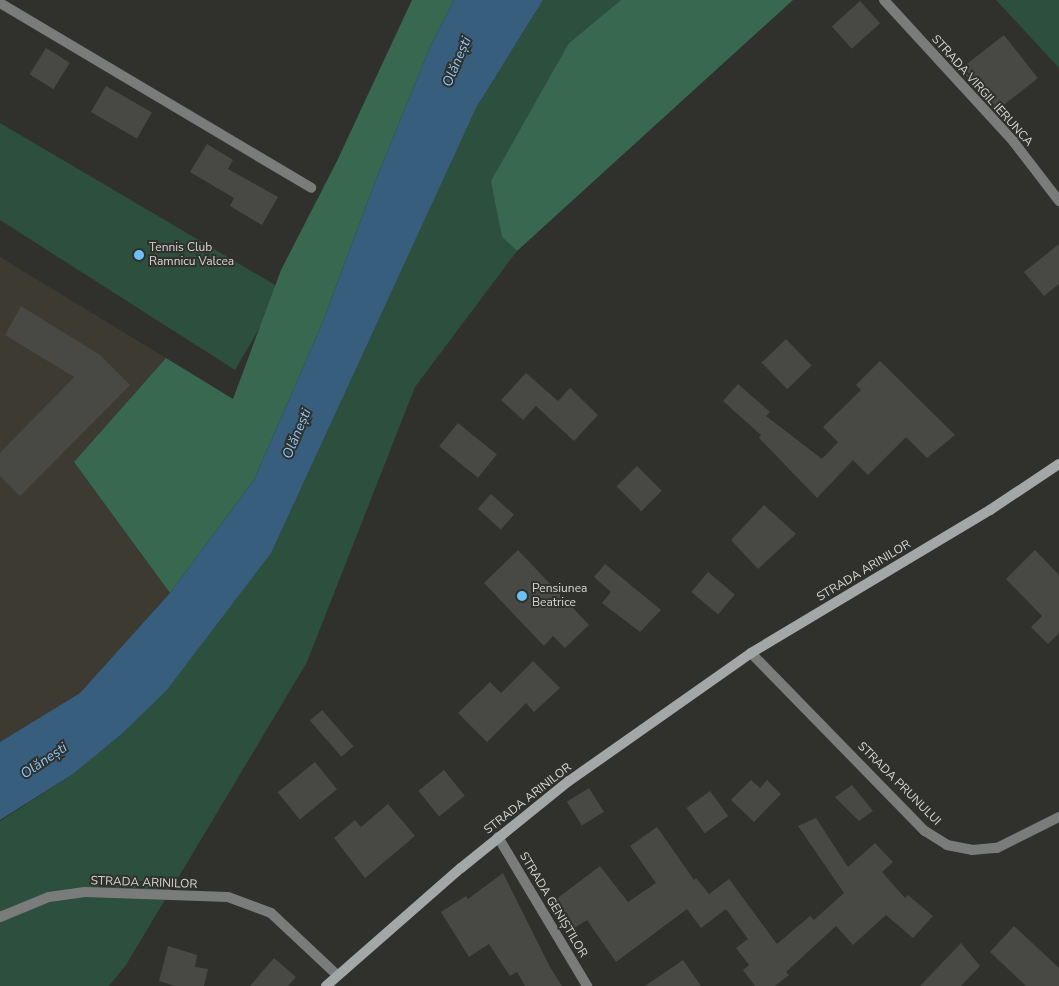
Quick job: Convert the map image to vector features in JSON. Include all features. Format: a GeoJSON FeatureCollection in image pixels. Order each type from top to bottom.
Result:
{"type":"FeatureCollection","features":[{"type":"Feature","properties":{"kind":"street","name":"STRADA VIRGIL IERUNCA"},"geometry":{"type":"LineString","coordinates":[[884,0],[1012,141],[1059,200]]}},
{"type":"Feature","properties":{"kind":"street"},"geometry":{"type":"LineString","coordinates":[[0,3],[311,188]]}},
{"type":"Feature","properties":{"kind":"street","name":"STRADA ARINILOR"},"geometry":{"type":"LineString","coordinates":[[0,917],[49,897],[85,892],[228,897],[271,913],[336,974],[498,837],[577,775],[751,653],[982,515],[1059,464]]}},
{"type":"Feature","properties":{"kind":"street","name":"STRADA PRUNULUI"},"geometry":{"type":"LineString","coordinates":[[751,653],[925,831],[947,845],[972,850],[997,848],[1059,817]]}},
{"type":"Feature","properties":{"kind":"street","name":"STRADA GENIȘTILOR"},"geometry":{"type":"LineString","coordinates":[[498,837],[588,986]]}},
{"type":"Feature","properties":{"kind":"street"},"geometry":{"type":"LineString","coordinates":[[326,986],[336,974]]}},
{"type":"Feature","properties":{"kind":"shaded area"},"geometry":{"type":"Polygon","coordinates":[[[0,257],[166,358],[74,462],[170,593],[80,693],[0,742],[0,257]]]}},
{"type":"Feature","properties":{"kind":"green space"},"geometry":{"type":"Polygon","coordinates":[[[412,0],[454,0],[431,45],[377,177],[322,324],[254,480],[170,593],[74,462],[166,358],[233,399],[281,270],[337,161],[412,0]]]}},
{"type":"Feature","properties":{"kind":"green space"},"geometry":{"type":"Polygon","coordinates":[[[543,0],[621,0],[569,43],[502,237],[517,251],[415,387],[307,662],[126,965],[109,986],[0,986],[0,821],[73,774],[123,733],[166,691],[476,108],[543,0]]]}},
{"type":"Feature","properties":{"kind":"green space"},"geometry":{"type":"Polygon","coordinates":[[[621,0],[793,0],[517,251],[502,237],[491,181],[569,43],[621,0]]]}},
{"type":"Feature","properties":{"kind":"green space"},"geometry":{"type":"Polygon","coordinates":[[[996,0],[1059,0],[1059,68],[996,0]]]}},
{"type":"Feature","properties":{"kind":"green space","name":"Tennis Club Ramnicu Valcea"},"geometry":{"type":"Polygon","coordinates":[[[0,123],[282,289],[235,370],[0,220],[0,123]]]}},
{"type":"Feature","properties":{"kind":"water","name":"Olănești"},"geometry":{"type":"Polygon","coordinates":[[[454,0],[543,0],[476,108],[271,553],[166,691],[123,733],[73,774],[0,820],[0,742],[80,693],[170,593],[254,480],[322,324],[377,177],[431,45],[454,0]]]}},
{"type":"Feature","properties":{"kind":"building"},"geometry":{"type":"Polygon","coordinates":[[[860,1],[880,23],[852,49],[832,26],[860,1]]]}},
{"type":"Feature","properties":{"kind":"building"},"geometry":{"type":"Polygon","coordinates":[[[1004,35],[1038,78],[995,112],[961,69],[1004,35]]]}},
{"type":"Feature","properties":{"kind":"building"},"geometry":{"type":"Polygon","coordinates":[[[46,48],[70,63],[53,89],[30,74],[46,48]]]}},
{"type":"Feature","properties":{"kind":"building"},"geometry":{"type":"Polygon","coordinates":[[[106,86],[152,112],[137,138],[91,112],[106,86]]]}},
{"type":"Feature","properties":{"kind":"building"},"geometry":{"type":"Polygon","coordinates":[[[207,144],[233,160],[228,169],[278,197],[262,225],[230,206],[234,198],[190,172],[207,144]]]}},
{"type":"Feature","properties":{"kind":"building"},"geometry":{"type":"Polygon","coordinates":[[[1059,244],[1059,284],[1044,296],[1024,272],[1059,244]]]}},
{"type":"Feature","properties":{"kind":"building"},"geometry":{"type":"Polygon","coordinates":[[[21,306],[100,355],[130,385],[20,496],[0,476],[0,453],[74,377],[5,335],[21,306]]]}},
{"type":"Feature","properties":{"kind":"building"},"geometry":{"type":"Polygon","coordinates":[[[786,339],[812,366],[787,389],[762,363],[786,339]]]}},
{"type":"Feature","properties":{"kind":"building"},"geometry":{"type":"Polygon","coordinates":[[[880,361],[955,435],[927,458],[906,437],[868,475],[853,460],[817,498],[759,438],[761,435],[723,401],[738,384],[770,412],[766,416],[822,459],[838,442],[823,427],[861,390],[856,385],[880,361]]]}},
{"type":"Feature","properties":{"kind":"building"},"geometry":{"type":"Polygon","coordinates":[[[526,373],[558,401],[570,388],[598,415],[574,441],[536,406],[523,420],[501,400],[526,373]]]}},
{"type":"Feature","properties":{"kind":"building"},"geometry":{"type":"Polygon","coordinates":[[[458,423],[497,454],[478,478],[439,446],[458,423]]]}},
{"type":"Feature","properties":{"kind":"building"},"geometry":{"type":"Polygon","coordinates":[[[637,466],[662,491],[641,511],[616,487],[637,466]]]}},
{"type":"Feature","properties":{"kind":"building"},"geometry":{"type":"Polygon","coordinates":[[[491,494],[514,515],[501,530],[478,509],[491,494]]]}},
{"type":"Feature","properties":{"kind":"building"},"geometry":{"type":"Polygon","coordinates":[[[764,505],[796,534],[758,569],[731,540],[764,505]]]}},
{"type":"Feature","properties":{"kind":"building"},"geometry":{"type":"Polygon","coordinates":[[[518,550],[589,625],[565,648],[553,636],[544,646],[484,583],[518,550]]]}},
{"type":"Feature","properties":{"kind":"building"},"geometry":{"type":"Polygon","coordinates":[[[1035,550],[1059,575],[1059,633],[1048,644],[1031,627],[1042,616],[1006,579],[1035,550]]]}},
{"type":"Feature","properties":{"kind":"building"},"geometry":{"type":"Polygon","coordinates":[[[605,564],[661,610],[640,632],[602,603],[611,592],[594,577],[605,564]]]}},
{"type":"Feature","properties":{"kind":"building"},"geometry":{"type":"Polygon","coordinates":[[[708,572],[735,594],[718,614],[691,592],[708,572]]]}},
{"type":"Feature","properties":{"kind":"building"},"geometry":{"type":"Polygon","coordinates":[[[533,661],[560,688],[534,712],[526,703],[487,742],[458,713],[490,682],[501,693],[533,661]]]}},
{"type":"Feature","properties":{"kind":"building"},"geometry":{"type":"Polygon","coordinates":[[[322,710],[353,746],[341,757],[310,720],[322,710]]]}},
{"type":"Feature","properties":{"kind":"building"},"geometry":{"type":"Polygon","coordinates":[[[315,762],[337,789],[300,819],[278,792],[315,762]]]}},
{"type":"Feature","properties":{"kind":"building"},"geometry":{"type":"Polygon","coordinates":[[[444,770],[465,796],[439,816],[418,791],[444,770]]]}},
{"type":"Feature","properties":{"kind":"building"},"geometry":{"type":"Polygon","coordinates":[[[751,780],[760,788],[767,780],[781,794],[754,822],[731,800],[751,780]]]}},
{"type":"Feature","properties":{"kind":"building"},"geometry":{"type":"Polygon","coordinates":[[[852,785],[873,811],[859,821],[835,797],[852,785]]]}},
{"type":"Feature","properties":{"kind":"building"},"geometry":{"type":"Polygon","coordinates":[[[589,788],[604,812],[582,826],[567,802],[589,788]]]}},
{"type":"Feature","properties":{"kind":"building"},"geometry":{"type":"Polygon","coordinates":[[[710,791],[728,816],[705,833],[687,808],[710,791]]]}},
{"type":"Feature","properties":{"kind":"building"},"geometry":{"type":"Polygon","coordinates":[[[388,804],[415,836],[365,878],[334,838],[355,820],[361,827],[388,804]]]}},
{"type":"Feature","properties":{"kind":"building"},"geometry":{"type":"Polygon","coordinates":[[[816,818],[848,867],[875,843],[893,862],[882,872],[905,898],[908,895],[933,916],[913,938],[886,915],[853,945],[836,926],[786,972],[789,975],[775,986],[755,986],[743,970],[749,965],[736,948],[748,939],[726,909],[701,928],[687,909],[616,962],[587,920],[571,930],[551,903],[600,866],[628,902],[656,883],[630,846],[657,827],[694,880],[696,878],[709,894],[729,879],[777,944],[810,916],[814,920],[844,893],[798,826],[816,818]]]}},
{"type":"Feature","properties":{"kind":"building"},"geometry":{"type":"Polygon","coordinates":[[[503,873],[550,967],[562,986],[525,986],[517,972],[510,976],[489,944],[469,957],[441,912],[466,896],[468,899],[503,873]]]}},
{"type":"Feature","properties":{"kind":"building"},"geometry":{"type":"Polygon","coordinates":[[[1014,926],[1059,968],[1059,986],[1026,986],[990,952],[1014,926]]]}},
{"type":"Feature","properties":{"kind":"building"},"geometry":{"type":"Polygon","coordinates":[[[961,943],[980,966],[961,986],[920,986],[961,943]]]}},
{"type":"Feature","properties":{"kind":"building"},"geometry":{"type":"Polygon","coordinates":[[[168,946],[197,955],[195,967],[208,969],[204,986],[175,986],[159,981],[168,946]]]}},
{"type":"Feature","properties":{"kind":"building"},"geometry":{"type":"Polygon","coordinates":[[[274,958],[296,977],[288,986],[250,986],[274,958]]]}},
{"type":"Feature","properties":{"kind":"building"},"geometry":{"type":"Polygon","coordinates":[[[683,960],[701,986],[645,986],[683,960]]]}},
{"type":"Feature","properties":{"kind":"place","name":"Tennis Club Ramnicu Valcea"},"geometry":{"type":"Point","coordinates":[139,255]}},
{"type":"Feature","properties":{"kind":"place","name":"Pensiunea Beatrice"},"geometry":{"type":"Point","coordinates":[522,596]}}]}
